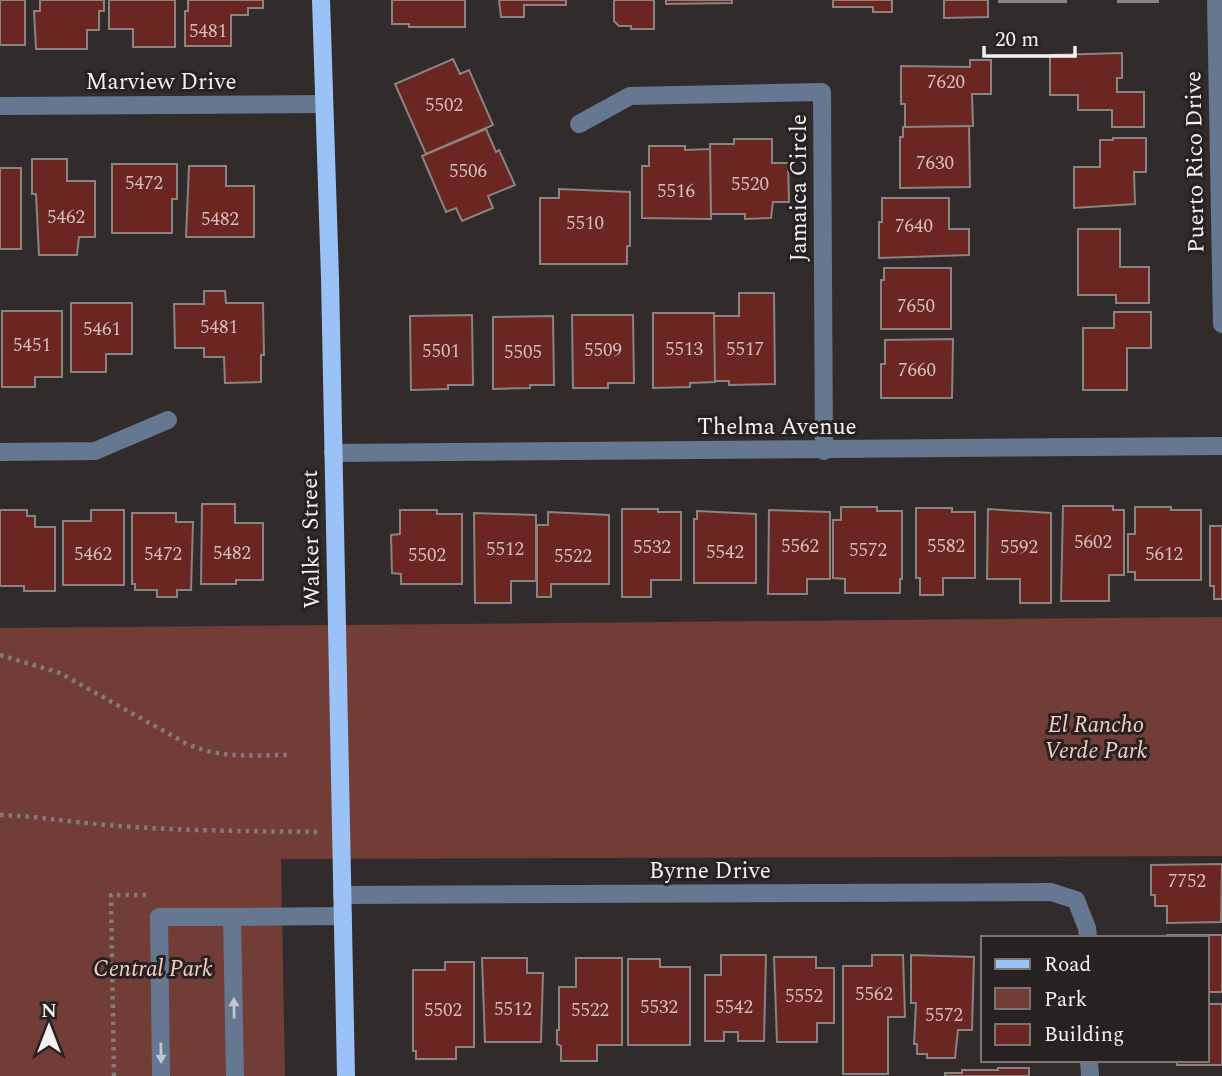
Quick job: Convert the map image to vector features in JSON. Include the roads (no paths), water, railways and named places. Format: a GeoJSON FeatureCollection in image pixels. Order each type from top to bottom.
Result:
{"type":"FeatureCollection","features":[{"type":"Feature","properties":{"kind":"main road","name":"Walker Street"},"geometry":{"type":"LineString","coordinates":[[321,0],[330,278],[346,1076]]}},
{"type":"Feature","properties":{"kind":"street","name":"Puerto Rico Drive"},"geometry":{"type":"LineString","coordinates":[[1216,0],[1222,324]]}},
{"type":"Feature","properties":{"kind":"street","name":"Jamaica Circle"},"geometry":{"type":"LineString","coordinates":[[579,124],[630,96],[822,92],[824,451]]}},
{"type":"Feature","properties":{"kind":"street","name":"Marview Drive"},"geometry":{"type":"LineString","coordinates":[[0,106],[323,104]]}},
{"type":"Feature","properties":{"kind":"street"},"geometry":{"type":"LineString","coordinates":[[0,452],[95,451],[168,420]]}},
{"type":"Feature","properties":{"kind":"street","name":"Thelma Avenue"},"geometry":{"type":"LineString","coordinates":[[332,453],[1222,446]]}},
{"type":"Feature","properties":{"kind":"street","name":"Byrne Drive"},"geometry":{"type":"LineString","coordinates":[[342,895],[1051,892],[1076,900],[1088,936]]}},
{"type":"Feature","properties":{"kind":"street"},"geometry":{"type":"LineString","coordinates":[[162,1076],[159,917],[343,916]]}},
{"type":"Feature","properties":{"kind":"street"},"geometry":{"type":"LineString","coordinates":[[232,917],[235,1076]]}},
{"type":"Feature","properties":{"kind":"park label","name":"El Rancho Verde Park"},"geometry":{"type":"Point","coordinates":[1096,737]}},
{"type":"Feature","properties":{"kind":"park label","name":"Central Park"},"geometry":{"type":"Point","coordinates":[153,968]}}]}
